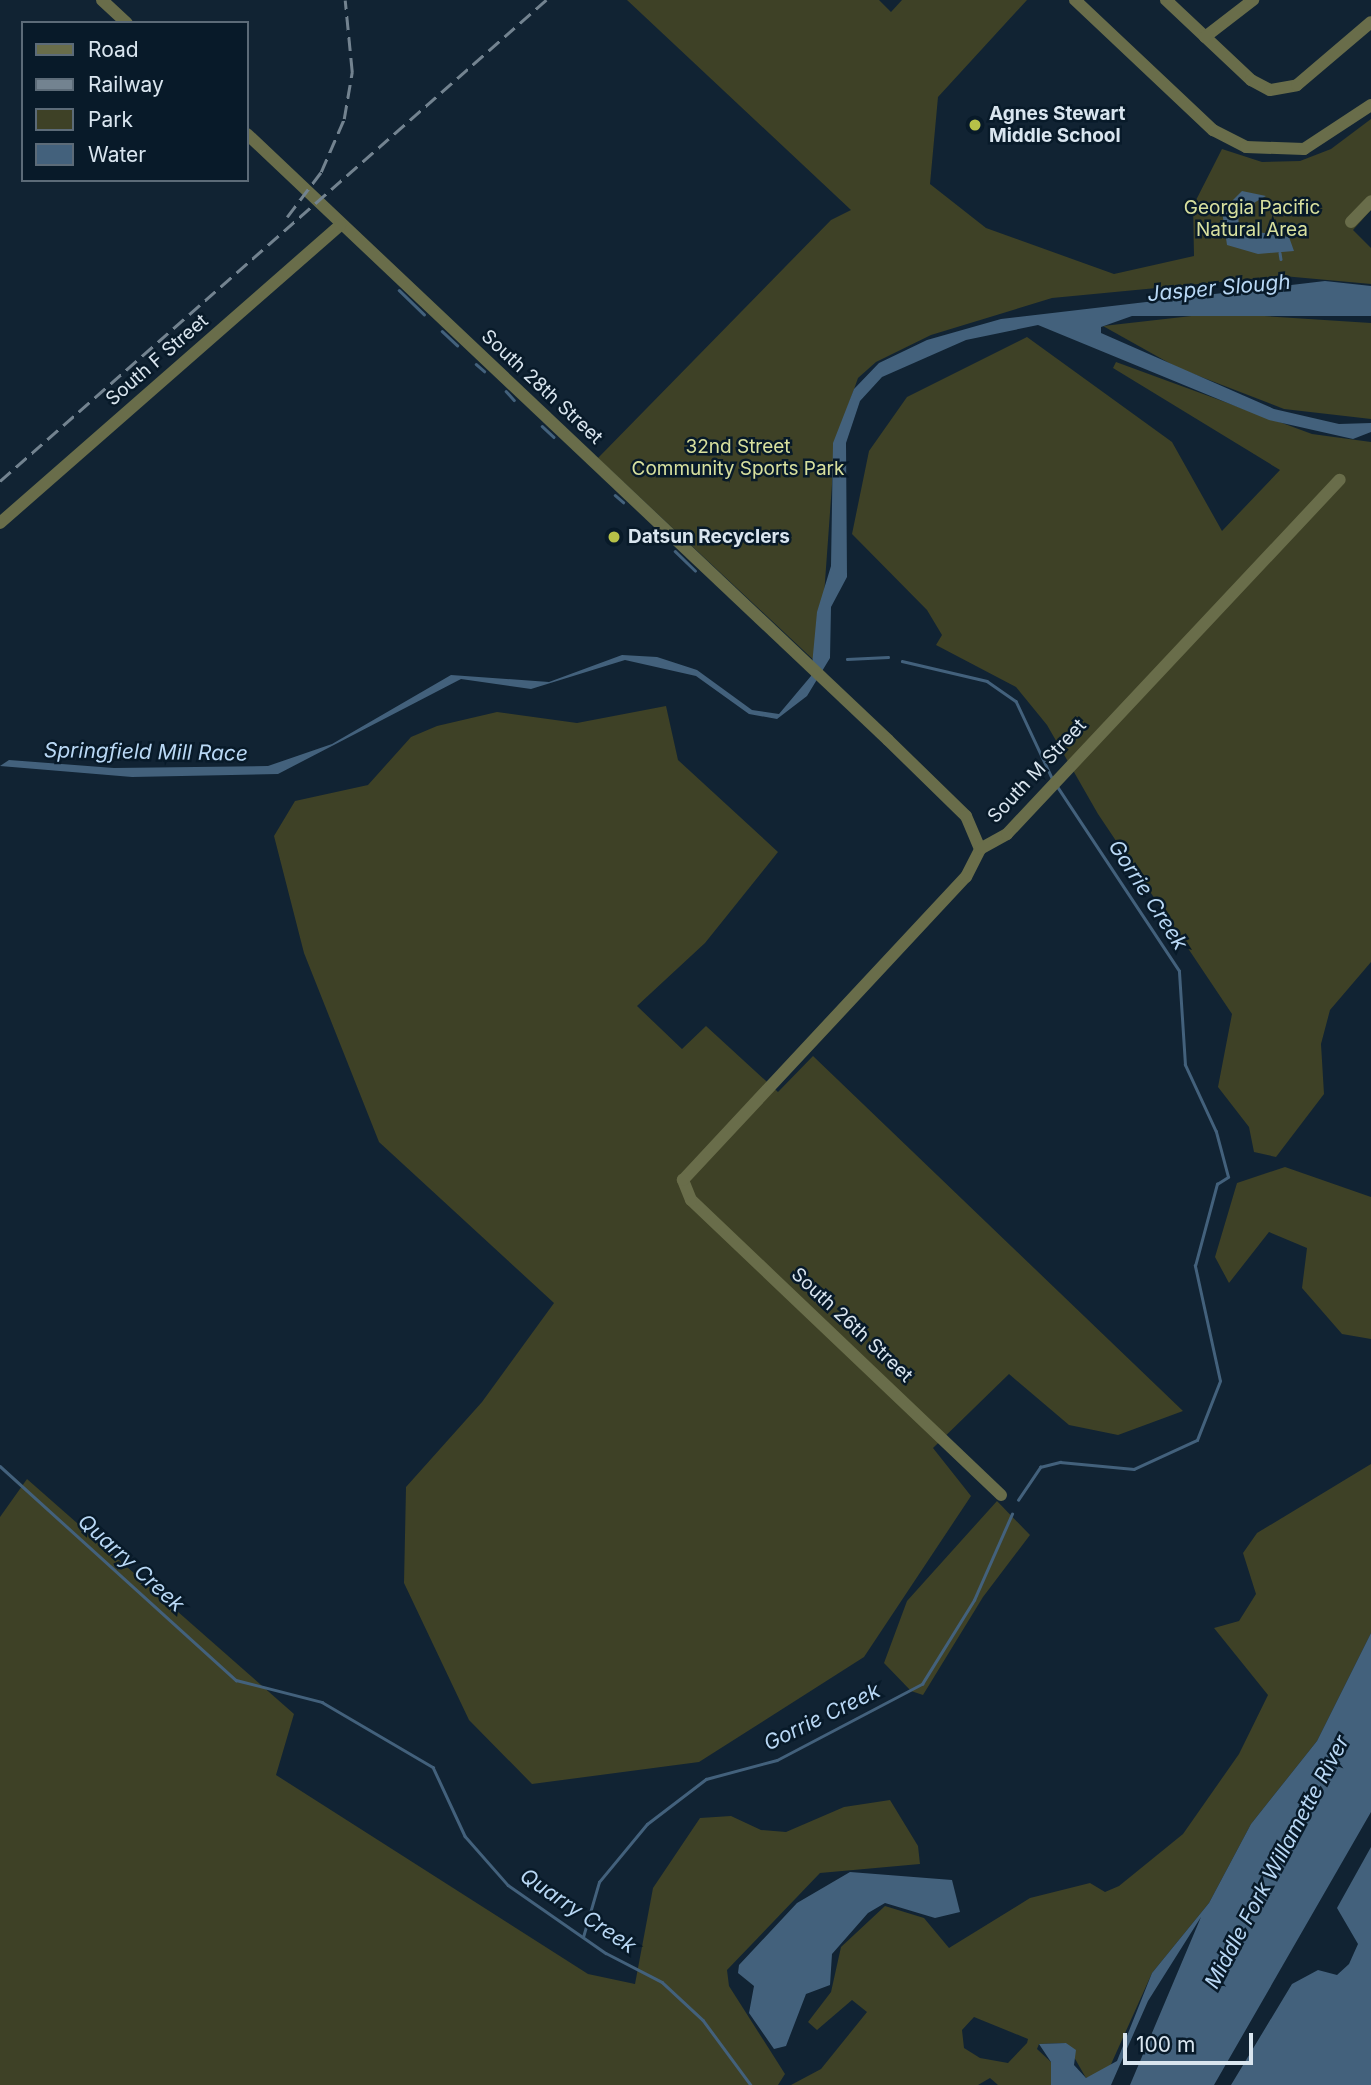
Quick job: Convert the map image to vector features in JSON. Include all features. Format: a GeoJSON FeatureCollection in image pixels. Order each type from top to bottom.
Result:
{"type":"FeatureCollection","features":[{"type":"Feature","properties":{"kind":"street"},"geometry":{"type":"LineString","coordinates":[[102,0],[125,21]]}},
{"type":"Feature","properties":{"kind":"street"},"geometry":{"type":"LineString","coordinates":[[1075,0],[1213,131],[1269,152],[1317,143],[1371,106]]}},
{"type":"Feature","properties":{"kind":"street"},"geometry":{"type":"LineString","coordinates":[[1166,0],[1205,37],[1270,90],[1297,85],[1371,22]]}},
{"type":"Feature","properties":{"kind":"street"},"geometry":{"type":"LineString","coordinates":[[1205,37],[1254,0]]}},
{"type":"Feature","properties":{"kind":"street","name":"South 28th Street"},"geometry":{"type":"LineString","coordinates":[[248,135],[340,225],[831,684],[966,816],[980,849]]}},
{"type":"Feature","properties":{"kind":"street"},"geometry":{"type":"LineString","coordinates":[[1351,222],[1371,201]]}},
{"type":"Feature","properties":{"kind":"street","name":"South F Street"},"geometry":{"type":"LineString","coordinates":[[0,523],[340,225]]}},
{"type":"Feature","properties":{"kind":"street","name":"South M Street"},"geometry":{"type":"LineString","coordinates":[[980,849],[1007,834],[1340,480]]}},
{"type":"Feature","properties":{"kind":"street","name":"South 26th Street"},"geometry":{"type":"LineString","coordinates":[[980,849],[966,877],[683,1180],[691,1200],[1001,1495]]}},
{"type":"Feature","properties":{"kind":"green space","name":"32nd Street Community Sports Park"},"geometry":{"type":"Polygon","coordinates":[[[627,0],[879,0],[891,12],[902,0],[1027,0],[938,97],[930,184],[986,228],[1114,274],[1194,256],[1193,206],[1222,149],[1262,162],[1300,161],[1331,149],[1371,119],[1371,210],[1353,230],[1371,248],[1371,284],[1283,276],[1052,298],[931,335],[876,362],[858,378],[835,443],[819,665],[598,458],[831,220],[851,210],[627,0]]]}},
{"type":"Feature","properties":{"kind":"green space"},"geometry":{"type":"Polygon","coordinates":[[[1218,313],[1371,323],[1371,419],[1284,409],[1178,368],[1103,326],[1218,313]]]}},
{"type":"Feature","properties":{"kind":"green space"},"geometry":{"type":"Polygon","coordinates":[[[1027,337],[1172,442],[1222,531],[1280,470],[1113,368],[1116,362],[1312,434],[1371,442],[1371,962],[1330,1010],[1321,1044],[1324,1094],[1276,1157],[1254,1152],[1249,1127],[1218,1087],[1232,1014],[1098,814],[1047,725],[1016,687],[936,645],[942,635],[927,610],[852,534],[869,451],[907,397],[1027,337]]]}},
{"type":"Feature","properties":{"kind":"green space"},"geometry":{"type":"Polygon","coordinates":[[[666,706],[678,760],[778,852],[705,943],[637,1006],[682,1049],[706,1026],[778,1092],[813,1056],[1183,1411],[1118,1435],[1069,1425],[1009,1374],[933,1448],[971,1496],[864,1657],[699,1762],[532,1784],[469,1720],[404,1583],[406,1487],[482,1402],[554,1303],[379,1142],[304,953],[274,836],[295,801],[368,785],[411,737],[437,726],[497,712],[577,723],[666,706]]]}},
{"type":"Feature","properties":{"kind":"green space"},"geometry":{"type":"Polygon","coordinates":[[[1285,1167],[1371,1197],[1371,1339],[1342,1334],[1302,1288],[1307,1248],[1269,1232],[1229,1283],[1215,1257],[1237,1183],[1285,1167]]]}},
{"type":"Feature","properties":{"kind":"green space"},"geometry":{"type":"Polygon","coordinates":[[[1371,1464],[1371,1633],[1317,1741],[1251,1824],[1209,1903],[1152,1973],[1108,2071],[1086,2078],[1066,2043],[1039,2044],[1037,2049],[1051,2062],[1051,2085],[998,2085],[990,2078],[978,2085],[791,2085],[821,2069],[867,2012],[852,2000],[817,2030],[808,2022],[831,1992],[841,1947],[885,1906],[924,1918],[949,1948],[1030,1898],[1090,1883],[1105,1892],[1119,1886],[1183,1834],[1239,1754],[1268,1695],[1214,1628],[1239,1621],[1256,1594],[1243,1553],[1257,1533],[1371,1464]],[[974,2017],[962,2030],[964,2048],[980,2058],[1008,2063],[1028,2039],[974,2017]]]}},
{"type":"Feature","properties":{"kind":"green space"},"geometry":{"type":"Polygon","coordinates":[[[27,1479],[294,1714],[276,1775],[588,1974],[635,1984],[653,1888],[700,1818],[731,1816],[761,1830],[786,1832],[844,1807],[890,1800],[918,1846],[920,1864],[820,1873],[727,1970],[729,1986],[785,2074],[778,2085],[0,2085],[0,1517],[27,1479]]]}},
{"type":"Feature","properties":{"kind":"green space"},"geometry":{"type":"Polygon","coordinates":[[[997,1501],[1030,1535],[983,1597],[923,1695],[911,1691],[884,1663],[907,1601],[997,1501]]]}},
{"type":"Feature","properties":{"kind":"water"},"geometry":{"type":"Polygon","coordinates":[[[1242,191],[1266,196],[1238,212],[1239,229],[1289,237],[1294,251],[1258,254],[1227,245],[1222,211],[1242,191]]]}},
{"type":"Feature","properties":{"kind":"water"},"geometry":{"type":"Polygon","coordinates":[[[1325,281],[1371,286],[1371,316],[1132,316],[1101,327],[1101,333],[1274,409],[1339,424],[1371,423],[1371,432],[1353,439],[1269,420],[1038,325],[966,340],[882,377],[860,401],[846,443],[847,577],[831,607],[830,658],[807,696],[777,719],[749,714],[696,676],[625,660],[531,689],[461,679],[278,774],[132,777],[0,766],[9,760],[114,768],[268,766],[332,744],[451,675],[549,682],[622,655],[657,657],[697,670],[752,710],[779,714],[811,676],[817,612],[831,566],[833,443],[854,389],[879,363],[927,340],[1001,319],[1325,281]]]}},
{"type":"Feature","properties":{"kind":"water","name":"Middle Fork Willamette River"},"geometry":{"type":"Polygon","coordinates":[[[1371,1633],[1371,1812],[1214,2085],[1130,2085],[1201,1917],[1148,2001],[1111,2085],[1051,2085],[1051,2062],[1039,2044],[1066,2043],[1076,2050],[1074,2065],[1086,2078],[1117,2061],[1152,1973],[1209,1903],[1251,1824],[1317,1741],[1371,1633]]]}},
{"type":"Feature","properties":{"kind":"water"},"geometry":{"type":"Polygon","coordinates":[[[1371,1847],[1371,2085],[1231,2085],[1292,1984],[1318,1970],[1337,1975],[1349,1964],[1358,1944],[1337,1908],[1371,1847]]]}},
{"type":"Feature","properties":{"kind":"water"},"geometry":{"type":"Polygon","coordinates":[[[850,1872],[952,1880],[960,1912],[935,1918],[885,1903],[868,1913],[832,1954],[830,1985],[806,1994],[786,2046],[774,2049],[749,2013],[754,1986],[738,1973],[739,1965],[797,1903],[850,1872]]]}},
{"type":"Feature","properties":{"kind":"waterway"},"geometry":{"type":"LineString","coordinates":[[1280,253],[1281,259]]}},
{"type":"Feature","properties":{"kind":"waterway","name":"Jasper Slough"},"geometry":{"type":"LineString","coordinates":[[1283,278],[1283,286]]}},
{"type":"Feature","properties":{"kind":"waterway"},"geometry":{"type":"LineString","coordinates":[[399,290],[424,314]]}},
{"type":"Feature","properties":{"kind":"waterway"},"geometry":{"type":"LineString","coordinates":[[442,331],[457,345]]}},
{"type":"Feature","properties":{"kind":"waterway"},"geometry":{"type":"LineString","coordinates":[[476,364],[484,371]]}},
{"type":"Feature","properties":{"kind":"waterway"},"geometry":{"type":"LineString","coordinates":[[506,391],[514,400]]}},
{"type":"Feature","properties":{"kind":"waterway"},"geometry":{"type":"LineString","coordinates":[[542,426],[554,437]]}},
{"type":"Feature","properties":{"kind":"waterway"},"geometry":{"type":"LineString","coordinates":[[615,495],[623,502]]}},
{"type":"Feature","properties":{"kind":"waterway"},"geometry":{"type":"LineString","coordinates":[[675,551],[695,570]]}},
{"type":"Feature","properties":{"kind":"waterway"},"geometry":{"type":"LineString","coordinates":[[847,659],[888,657]]}},
{"type":"Feature","properties":{"kind":"waterway","name":"Gorrie Creek"},"geometry":{"type":"LineString","coordinates":[[902,661],[987,681],[1016,701],[1053,780]]}},
{"type":"Feature","properties":{"kind":"waterway","name":"Gorrie Creek"},"geometry":{"type":"LineString","coordinates":[[1018,1500],[1040,1467],[1060,1462],[1134,1469],[1197,1440],[1220,1381],[1195,1266],[1217,1184],[1228,1177],[1216,1132],[1185,1065],[1179,971],[1058,788]]}},
{"type":"Feature","properties":{"kind":"waterway","name":"Quarry Creek"},"geometry":{"type":"LineString","coordinates":[[0,1466],[236,1680],[322,1702],[433,1767],[465,1836],[508,1885],[606,1953],[662,1982],[703,2020],[751,2085]]}},
{"type":"Feature","properties":{"kind":"waterway","name":"Gorrie Creek"},"geometry":{"type":"LineString","coordinates":[[583,1937],[599,1882],[647,1824],[706,1779],[777,1760],[922,1684],[974,1600],[1012,1514]]}},
{"type":"Feature","properties":{"kind":"railway"},"geometry":{"type":"LineString","coordinates":[[287,217],[321,172],[344,119],[352,72],[345,0]]}},
{"type":"Feature","properties":{"kind":"railway"},"geometry":{"type":"LineString","coordinates":[[0,481],[546,0]]}},
{"type":"Feature","properties":{"kind":"place","name":"Agnes Stewart Middle School"},"geometry":{"type":"Point","coordinates":[975,125]}},
{"type":"Feature","properties":{"kind":"place","name":"Datsun Recyclers"},"geometry":{"type":"Point","coordinates":[614,537]}},
{"type":"Feature","properties":{"kind":"park label","name":"Georgia Pacific Natural Area"},"geometry":{"type":"Point","coordinates":[1252,219]}},
{"type":"Feature","properties":{"kind":"water label","name":"Springfield Mill Race"},"geometry":{"type":"Point","coordinates":[146,752]}}]}
